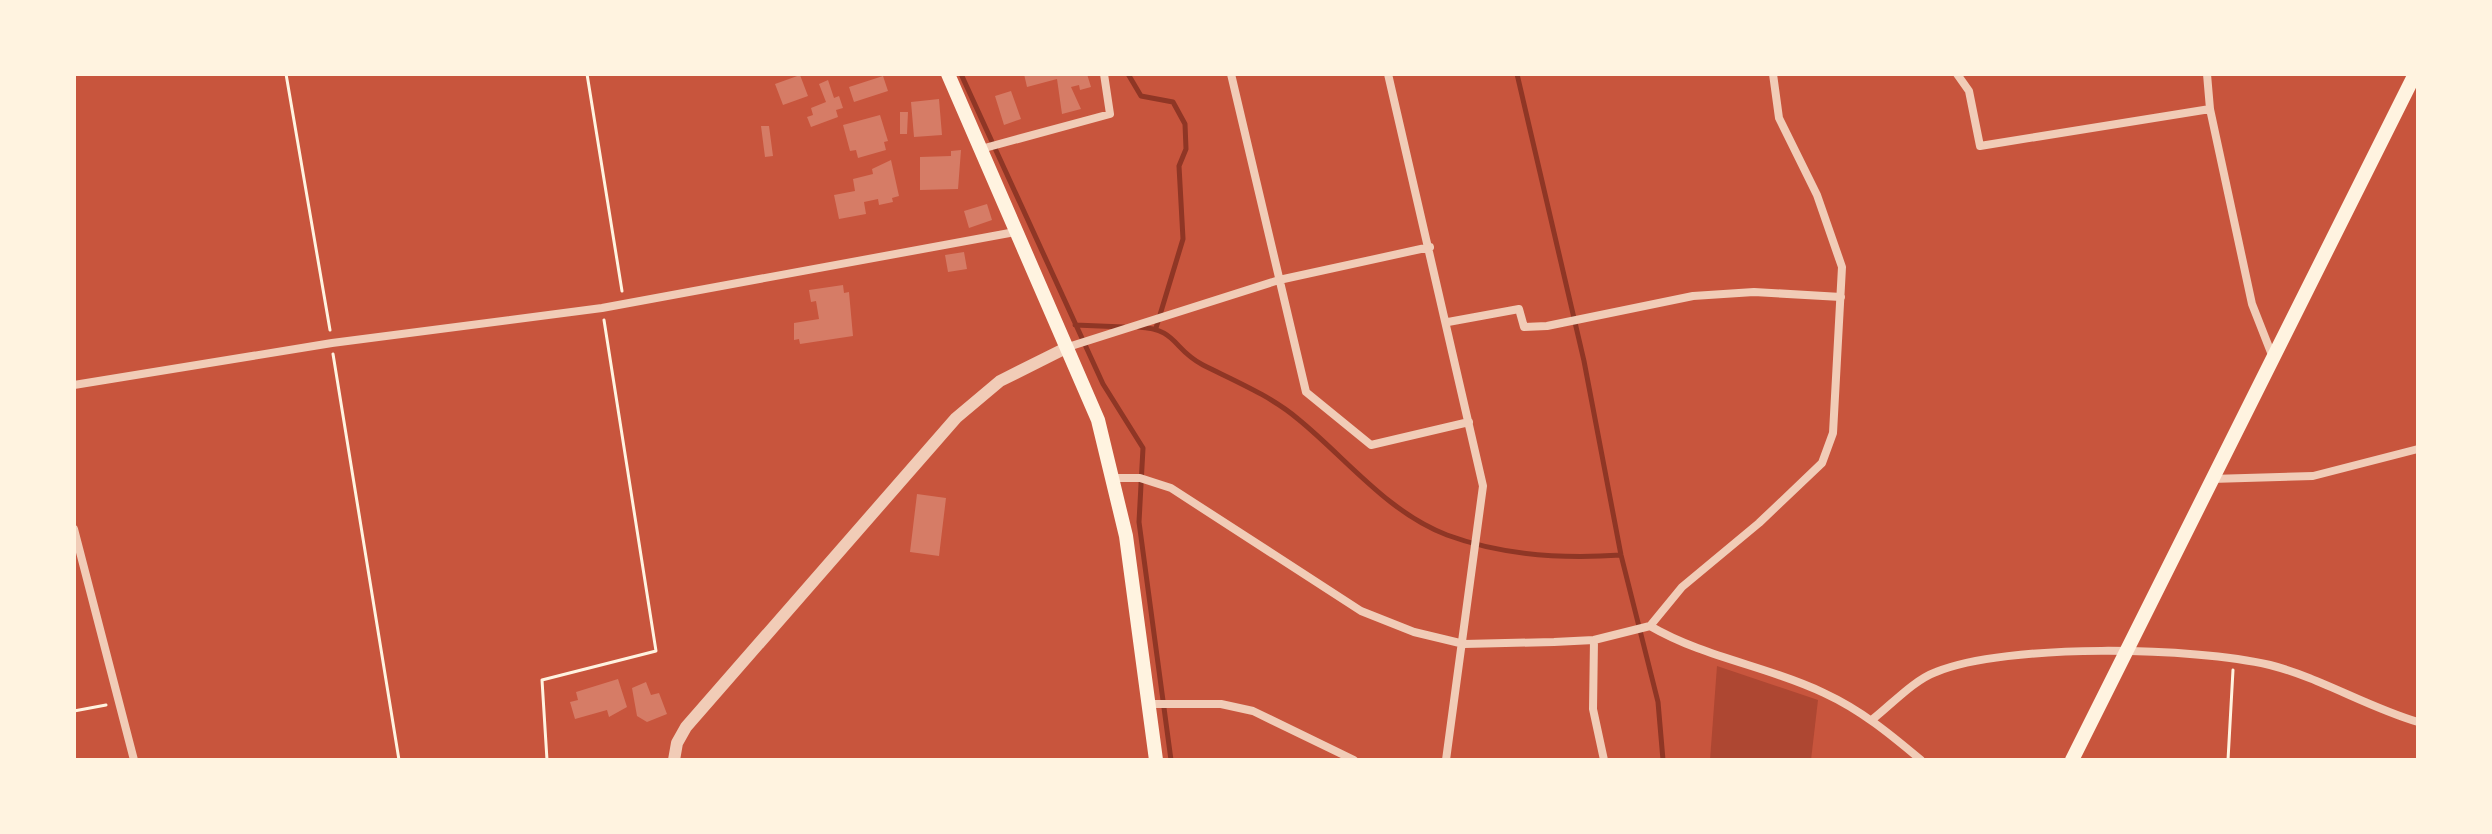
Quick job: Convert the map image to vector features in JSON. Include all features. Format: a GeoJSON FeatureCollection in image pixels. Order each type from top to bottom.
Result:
{"type":"FeatureCollection","features":[{"type":"Feature","properties":{"kind":"main road"},"geometry":{"type":"LineString","coordinates":[[948,74],[1098,420],[1126,536],[1156,760]]}},
{"type":"Feature","properties":{"kind":"main road"},"geometry":{"type":"LineString","coordinates":[[2072,760],[2415,74]]}},
{"type":"Feature","properties":{"kind":"street"},"geometry":{"type":"LineString","coordinates":[[981,149],[1110,114],[1104,74]]}},
{"type":"Feature","properties":{"kind":"street"},"geometry":{"type":"LineString","coordinates":[[1231,74],[1306,392],[1371,445],[1469,422]]}},
{"type":"Feature","properties":{"kind":"street"},"geometry":{"type":"LineString","coordinates":[[1388,74],[1448,322],[1483,486],[1446,760]]}},
{"type":"Feature","properties":{"kind":"street"},"geometry":{"type":"LineString","coordinates":[[1114,478],[1140,478],[1171,488],[1361,611],[1414,632],[1464,644],[1594,640],[1650,626],[1682,587],[1759,523],[1822,463],[1833,433],[1842,267],[1831,228],[1779,118],[1773,74]]}},
{"type":"Feature","properties":{"kind":"street"},"geometry":{"type":"LineString","coordinates":[[1957,74],[1969,91],[1980,146],[2210,109]]}},
{"type":"Feature","properties":{"kind":"street"},"geometry":{"type":"LineString","coordinates":[[2207,74],[2210,109],[2252,304],[2272,355]]}},
{"type":"Feature","properties":{"kind":"street"},"geometry":{"type":"LineString","coordinates":[[74,385],[332,343],[602,308],[1015,232]]}},
{"type":"Feature","properties":{"kind":"street"},"geometry":{"type":"LineString","coordinates":[[674,760],[677,743],[686,727],[956,418],[1000,381],[1068,347],[1279,280],[1430,247]]}},
{"type":"Feature","properties":{"kind":"street"},"geometry":{"type":"LineString","coordinates":[[1448,322],[1519,309],[1524,327],[1547,326],[1693,296],[1754,292],[1841,297]]}},
{"type":"Feature","properties":{"kind":"street"},"geometry":{"type":"LineString","coordinates":[[2211,479],[2313,476],[2418,449]]}},
{"type":"Feature","properties":{"kind":"street"},"geometry":{"type":"LineString","coordinates":[[74,529],[134,760]]}},
{"type":"Feature","properties":{"kind":"street"},"geometry":{"type":"LineString","coordinates":[[1650,626],[1685,646],[1823,692],[1873,719],[1921,760]]}},
{"type":"Feature","properties":{"kind":"street"},"geometry":{"type":"LineString","coordinates":[[1594,640],[1593,709],[1604,760]]}},
{"type":"Feature","properties":{"kind":"street"},"geometry":{"type":"LineString","coordinates":[[1873,719],[1934,672],[1979,660],[2034,654],[2125,653],[2233,658],[2271,665],[2418,722]]}},
{"type":"Feature","properties":{"kind":"street"},"geometry":{"type":"LineString","coordinates":[[1149,704],[1221,704],[1253,711],[1354,760]]}},
{"type":"Feature","properties":{"kind":"path"},"geometry":{"type":"LineString","coordinates":[[286,74],[399,760]]}},
{"type":"Feature","properties":{"kind":"path"},"geometry":{"type":"LineString","coordinates":[[587,74],[624,304]]}},
{"type":"Feature","properties":{"kind":"path"},"geometry":{"type":"LineString","coordinates":[[547,760],[542,680],[656,651],[602,308]]}},
{"type":"Feature","properties":{"kind":"path"},"geometry":{"type":"LineString","coordinates":[[2228,760],[2233,658]]}},
{"type":"Feature","properties":{"kind":"path"},"geometry":{"type":"LineString","coordinates":[[74,711],[119,703]]}},
{"type":"Feature","properties":{"kind":"shaded area"},"geometry":{"type":"Polygon","coordinates":[[[1717,666],[1818,700],[1811,760],[1710,760],[1717,666]]]}},
{"type":"Feature","properties":{"kind":"building"},"geometry":{"type":"Polygon","coordinates":[[[1024,74],[1087,74],[1091,87],[1080,90],[1079,85],[1071,87],[1081,109],[1062,114],[1057,79],[1027,87],[1024,74]]]}},
{"type":"Feature","properties":{"kind":"building"},"geometry":{"type":"Polygon","coordinates":[[[800,75],[808,96],[783,105],[775,84],[800,75]]]}},
{"type":"Feature","properties":{"kind":"building"},"geometry":{"type":"Polygon","coordinates":[[[883,76],[888,91],[854,102],[849,87],[883,76]]]}},
{"type":"Feature","properties":{"kind":"building"},"geometry":{"type":"Polygon","coordinates":[[[828,80],[834,98],[839,96],[843,108],[836,110],[838,117],[811,127],[807,117],[813,115],[811,108],[826,102],[819,84],[828,80]]]}},
{"type":"Feature","properties":{"kind":"building"},"geometry":{"type":"Polygon","coordinates":[[[1011,91],[1021,119],[1004,125],[995,96],[1011,91]]]}},
{"type":"Feature","properties":{"kind":"building"},"geometry":{"type":"Polygon","coordinates":[[[939,99],[942,135],[914,137],[911,102],[939,99]]]}},
{"type":"Feature","properties":{"kind":"building"},"geometry":{"type":"Polygon","coordinates":[[[900,112],[908,112],[907,134],[900,134],[900,112]]]}},
{"type":"Feature","properties":{"kind":"building"},"geometry":{"type":"Polygon","coordinates":[[[880,115],[888,141],[884,142],[886,150],[858,158],[856,150],[850,151],[843,125],[880,115]]]}},
{"type":"Feature","properties":{"kind":"building"},"geometry":{"type":"Polygon","coordinates":[[[761,126],[769,126],[773,156],[765,157],[761,126]]]}},
{"type":"Feature","properties":{"kind":"building"},"geometry":{"type":"Polygon","coordinates":[[[961,150],[958,189],[920,190],[920,157],[951,156],[951,151],[961,150]]]}},
{"type":"Feature","properties":{"kind":"building"},"geometry":{"type":"Polygon","coordinates":[[[891,160],[899,196],[892,198],[893,202],[879,205],[878,199],[864,202],[866,214],[839,219],[834,195],[855,191],[853,179],[873,174],[872,169],[891,160]]]}},
{"type":"Feature","properties":{"kind":"building"},"geometry":{"type":"Polygon","coordinates":[[[987,204],[992,220],[969,228],[964,211],[987,204]]]}},
{"type":"Feature","properties":{"kind":"building"},"geometry":{"type":"Polygon","coordinates":[[[964,252],[967,269],[948,272],[945,255],[964,252]]]}},
{"type":"Feature","properties":{"kind":"building"},"geometry":{"type":"Polygon","coordinates":[[[843,285],[844,293],[849,292],[853,336],[800,344],[799,339],[794,340],[794,323],[819,319],[816,301],[811,302],[809,290],[843,285]]]}},
{"type":"Feature","properties":{"kind":"building"},"geometry":{"type":"Polygon","coordinates":[[[917,494],[946,498],[939,556],[910,552],[917,494]]]}},
{"type":"Feature","properties":{"kind":"building"},"geometry":{"type":"Polygon","coordinates":[[[618,679],[627,707],[609,717],[607,710],[575,719],[570,702],[578,700],[576,692],[618,679]]]}},
{"type":"Feature","properties":{"kind":"building"},"geometry":{"type":"Polygon","coordinates":[[[646,682],[651,695],[659,693],[667,714],[647,722],[637,716],[632,688],[646,682]]]}},
{"type":"Feature","properties":{"kind":"waterway"},"geometry":{"type":"LineString","coordinates":[[961,74],[1103,384],[1143,448],[1139,522],[1171,760]]}},
{"type":"Feature","properties":{"kind":"waterway"},"geometry":{"type":"LineString","coordinates":[[1128,74],[1141,96],[1173,102],[1185,124],[1186,149],[1179,166],[1183,239],[1156,328]]}},
{"type":"Feature","properties":{"kind":"waterway"},"geometry":{"type":"LineString","coordinates":[[1517,74],[1584,361],[1621,555],[1658,702],[1663,760]]}},
{"type":"Feature","properties":{"kind":"waterway"},"geometry":{"type":"LineString","coordinates":[[1075,325],[1124,327]]}},
{"type":"Feature","properties":{"kind":"waterway"},"geometry":{"type":"LineString","coordinates":[[1138,327],[1161,332],[1193,359],[1265,396],[1287,411],[1386,498],[1425,525],[1468,542],[1511,551],[1555,556],[1621,555]]}}]}
